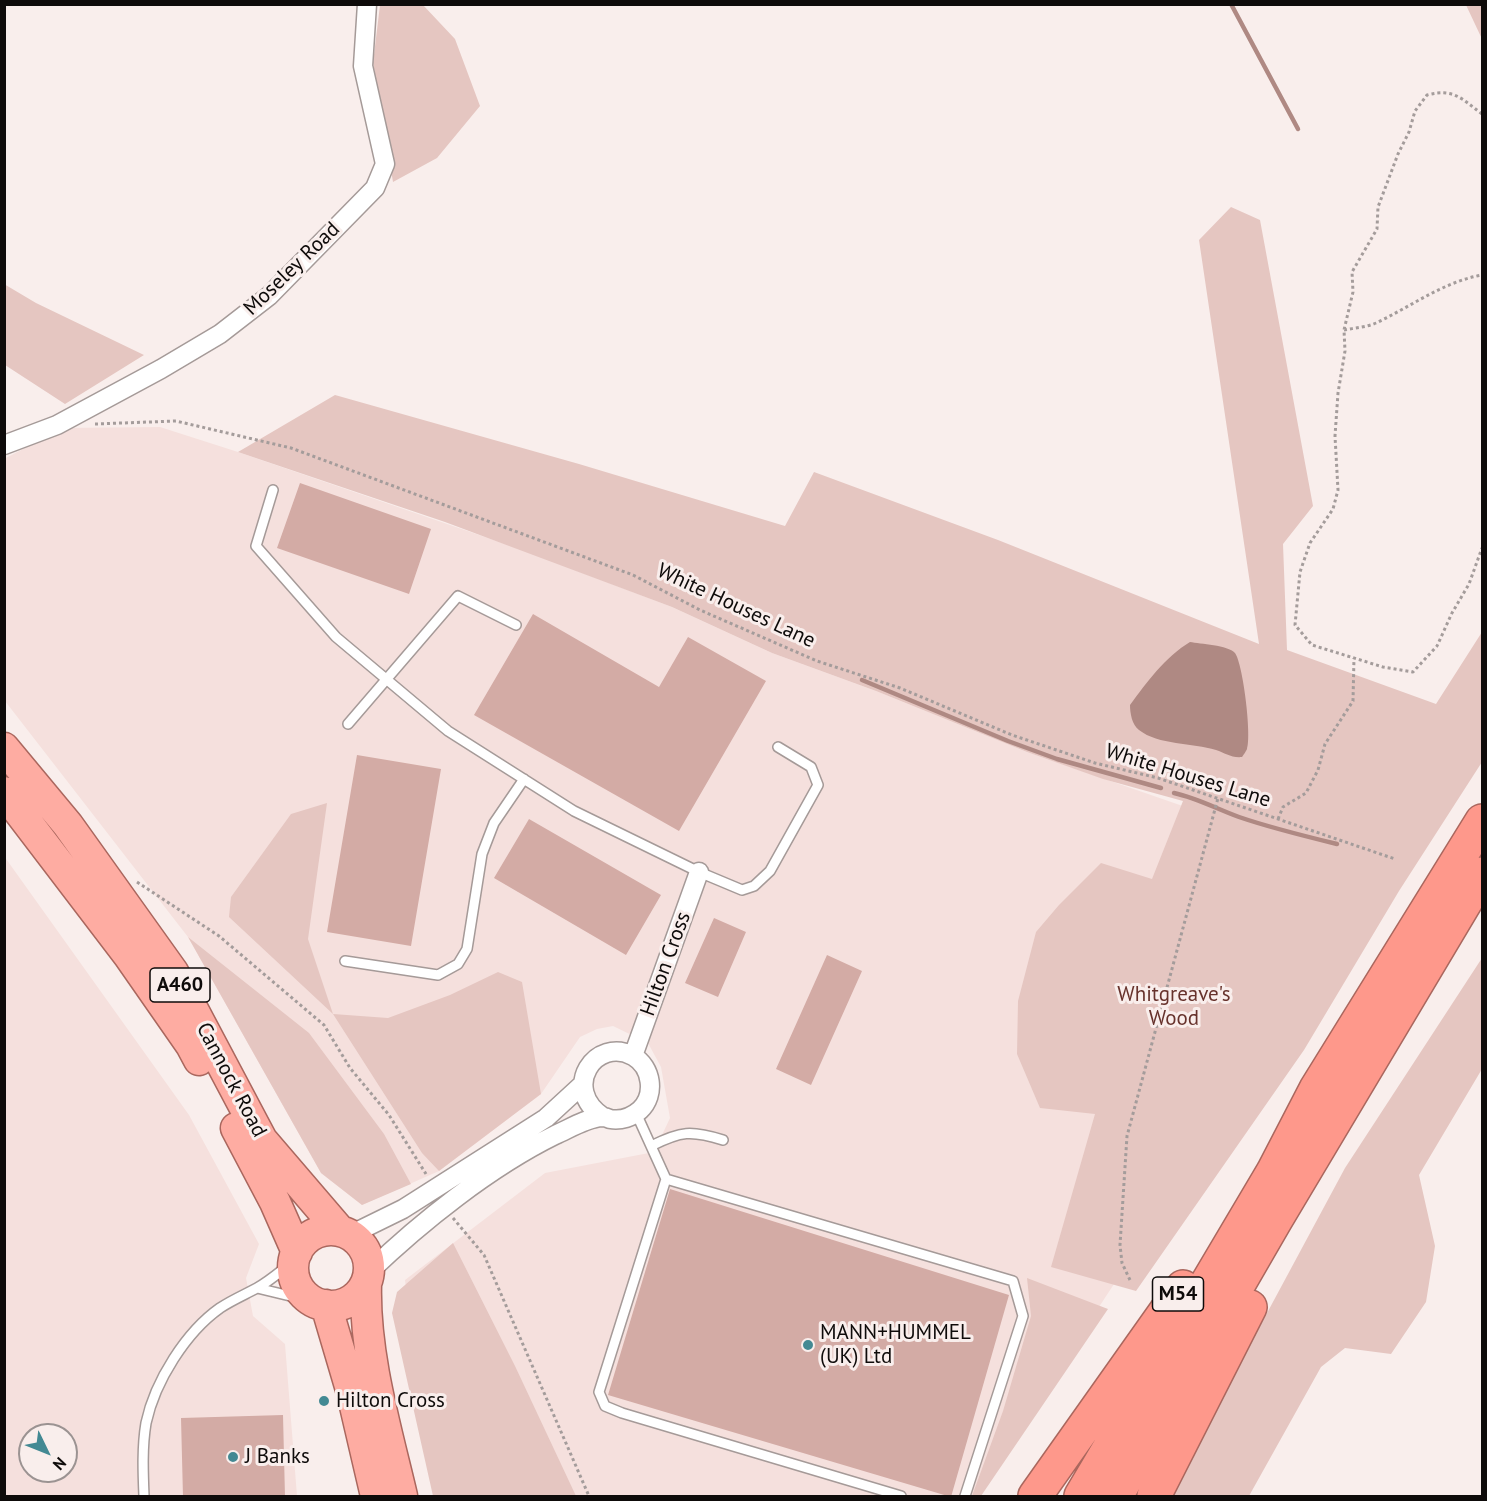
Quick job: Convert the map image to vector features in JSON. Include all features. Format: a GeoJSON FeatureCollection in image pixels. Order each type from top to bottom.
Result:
{"type":"FeatureCollection","features":[{"type":"Feature","properties":{"kind":"highway","name":"Cannock Road"},"geometry":{"type":"LineString","coordinates":[[4,748],[68,825],[173,972],[262,1140],[345,1233]]}},
{"type":"Feature","properties":{"kind":"highway","name":"Cannock Road"},"geometry":{"type":"LineString","coordinates":[[4,792],[129,956],[191,1045],[275,1202],[296,1257]]}},
{"type":"Feature","properties":{"kind":"highway","name":"M54"},"geometry":{"type":"LineString","coordinates":[[1082,1497],[1273,1173],[1316,1089],[1482,821]]}},
{"type":"Feature","properties":{"kind":"highway","name":"M54"},"geometry":{"type":"LineString","coordinates":[[1116,1497],[1275,1221],[1482,874]]}},
{"type":"Feature","properties":{"kind":"highway","name":"M54"},"geometry":{"type":"LineString","coordinates":[[1035,1497],[1159,1323],[1230,1217],[1270,1150],[1316,1089]]}},
{"type":"Feature","properties":{"kind":"highway"},"geometry":{"type":"LineString","coordinates":[[1154,1497],[1282,1246],[1275,1221]]}},
{"type":"Feature","properties":{"kind":"highway"},"geometry":{"type":"LineString","coordinates":[[367,1278],[361,1291],[350,1300],[334,1305],[320,1303],[307,1297],[298,1286],[294,1274],[296,1257],[302,1244],[315,1234],[331,1230],[345,1233],[363,1247],[367,1255],[367,1278],[365,1315],[383,1415],[402,1497]]}},
{"type":"Feature","properties":{"kind":"highway"},"geometry":{"type":"LineString","coordinates":[[320,1303],[352,1393],[376,1497]]}},
{"type":"Feature","properties":{"kind":"street","name":"Moseley Road"},"geometry":{"type":"LineString","coordinates":[[4,445],[57,425],[220,334],[269,296],[375,189],[386,164],[363,66],[367,4]]}},
{"type":"Feature","properties":{"kind":"street","name":"Hilton Cross"},"geometry":{"type":"LineString","coordinates":[[633,1056],[699,872]]}},
{"type":"Feature","properties":{"kind":"street"},"geometry":{"type":"LineString","coordinates":[[367,1278],[397,1245],[494,1172],[552,1137],[582,1123],[603,1117],[625,1119],[636,1113],[647,1100],[650,1080],[646,1069],[633,1056],[621,1052],[603,1054],[593,1061],[585,1072],[583,1084],[588,1104],[603,1117]]}},
{"type":"Feature","properties":{"kind":"street"},"geometry":{"type":"LineString","coordinates":[[345,1233],[403,1209],[435,1189],[546,1118],[583,1084]]}},
{"type":"Feature","properties":{"kind":"lane"},"geometry":{"type":"LineString","coordinates":[[273,490],[256,546],[336,637],[448,730],[574,811],[699,872],[742,890],[754,886],[770,871],[818,785],[811,767],[778,747]]}},
{"type":"Feature","properties":{"kind":"lane"},"geometry":{"type":"LineString","coordinates":[[348,724],[458,596],[516,625]]}},
{"type":"Feature","properties":{"kind":"lane"},"geometry":{"type":"LineString","coordinates":[[345,961],[438,975],[458,964],[466,949],[482,854],[494,823],[524,778]]}},
{"type":"Feature","properties":{"kind":"lane"},"geometry":{"type":"LineString","coordinates":[[636,1113],[666,1179],[599,1392],[605,1406],[901,1497]]}},
{"type":"Feature","properties":{"kind":"lane"},"geometry":{"type":"LineString","coordinates":[[651,1146],[673,1134],[700,1132],[723,1140]]}},
{"type":"Feature","properties":{"kind":"lane"},"geometry":{"type":"LineString","coordinates":[[666,1179],[1013,1281],[1023,1316],[965,1497]]}},
{"type":"Feature","properties":{"kind":"lane"},"geometry":{"type":"LineString","coordinates":[[144,1497],[143,1448],[146,1424],[157,1390],[179,1351],[200,1324],[238,1297],[257,1288],[296,1257]]}},
{"type":"Feature","properties":{"kind":"lane"},"geometry":{"type":"LineString","coordinates":[[257,1288],[320,1303]]}},
{"type":"Feature","properties":{"kind":"path"},"geometry":{"type":"LineString","coordinates":[[1482,114],[1458,96],[1441,91],[1427,95],[1415,111],[1409,132],[1378,207],[1377,229],[1352,272],[1353,292],[1344,330],[1345,351],[1338,393],[1335,436],[1338,490],[1333,509],[1310,543],[1300,572],[1295,625],[1312,645],[1383,667],[1413,672],[1437,646],[1452,613],[1469,584],[1482,548]]}},
{"type":"Feature","properties":{"kind":"path"},"geometry":{"type":"LineString","coordinates":[[1344,330],[1374,324],[1436,290],[1463,279],[1482,275]]}},
{"type":"Feature","properties":{"kind":"path","name":"White Houses Lane"},"geometry":{"type":"LineString","coordinates":[[57,425],[176,421],[291,448],[633,575],[700,610],[817,661],[900,688],[1012,735],[1095,764],[1158,778],[1395,859]]}},
{"type":"Feature","properties":{"kind":"path"},"geometry":{"type":"LineString","coordinates":[[1278,819],[1283,807],[1306,793],[1318,770],[1325,744],[1353,701],[1354,658]]}},
{"type":"Feature","properties":{"kind":"path"},"geometry":{"type":"LineString","coordinates":[[1130,1280],[1122,1263],[1120,1245],[1127,1136],[1218,798]]}},
{"type":"Feature","properties":{"kind":"path"},"geometry":{"type":"LineString","coordinates":[[132,878],[219,936],[324,1025],[350,1068],[389,1116],[435,1189]]}},
{"type":"Feature","properties":{"kind":"path"},"geometry":{"type":"LineString","coordinates":[[445,1208],[484,1255],[589,1497]]}},
{"type":"Feature","properties":{"kind":"shaded area"},"geometry":{"type":"Polygon","coordinates":[[[160,427],[517,548],[672,607],[772,653],[876,691],[1027,752],[1272,837],[1114,1284],[973,1496],[444,1496],[419,1392],[405,1280],[545,1173],[654,1152],[670,1118],[661,1067],[648,1043],[613,1026],[597,1029],[580,1037],[541,1094],[439,1171],[362,1205],[321,1173],[188,937],[5,701],[4,459],[63,428],[160,427]]]}},
{"type":"Feature","properties":{"kind":"shaded area"},"geometry":{"type":"Polygon","coordinates":[[[1190,642],[1220,647],[1235,653],[1244,685],[1248,716],[1247,749],[1242,757],[1156,738],[1139,730],[1133,722],[1130,705],[1165,662],[1190,642]]]}},
{"type":"Feature","properties":{"kind":"shaded area"},"geometry":{"type":"Polygon","coordinates":[[[4,856],[189,1115],[259,1244],[246,1278],[253,1316],[285,1344],[297,1496],[5,1496],[4,856]]]}},
{"type":"Feature","properties":{"kind":"green space"},"geometry":{"type":"Polygon","coordinates":[[[380,5],[423,5],[455,39],[480,106],[437,158],[393,182],[373,63],[380,5]]]}},
{"type":"Feature","properties":{"kind":"green space"},"geometry":{"type":"Polygon","coordinates":[[[1466,5],[1482,5],[1482,39],[1466,5]]]}},
{"type":"Feature","properties":{"kind":"green space","name":"Whitgreave's Wood"},"geometry":{"type":"Polygon","coordinates":[[[1231,207],[1260,220],[1313,506],[1283,544],[1287,650],[1436,704],[1482,632],[1482,762],[1399,891],[1304,1050],[1136,1291],[1051,1267],[1095,1114],[1040,1108],[1017,1054],[1018,1001],[1036,932],[1101,863],[1152,879],[1183,801],[1103,779],[1027,752],[876,691],[772,653],[672,607],[445,522],[238,452],[335,395],[579,464],[785,526],[814,472],[998,540],[1259,644],[1199,240],[1231,207]]]}},
{"type":"Feature","properties":{"kind":"green space"},"geometry":{"type":"Polygon","coordinates":[[[4,284],[36,303],[144,355],[65,404],[5,365],[4,284]]]}},
{"type":"Feature","properties":{"kind":"green space"},"geometry":{"type":"Polygon","coordinates":[[[327,803],[308,939],[333,1014],[229,917],[231,897],[291,814],[327,803]]]}},
{"type":"Feature","properties":{"kind":"green space"},"geometry":{"type":"Polygon","coordinates":[[[188,937],[309,1033],[384,1134],[411,1184],[362,1205],[321,1173],[188,937]]]}},
{"type":"Feature","properties":{"kind":"green space"},"geometry":{"type":"Polygon","coordinates":[[[1482,958],[1482,1069],[1419,1175],[1435,1246],[1426,1302],[1391,1354],[1345,1348],[1321,1367],[1249,1496],[1173,1496],[1245,1354],[1345,1168],[1482,958]]]}},
{"type":"Feature","properties":{"kind":"green space"},"geometry":{"type":"Polygon","coordinates":[[[498,972],[522,982],[541,1094],[439,1171],[422,1153],[333,1014],[388,1018],[450,995],[498,972]]]}},
{"type":"Feature","properties":{"kind":"green space"},"geometry":{"type":"Polygon","coordinates":[[[453,1243],[515,1366],[576,1496],[433,1496],[392,1313],[397,1292],[453,1243]]]}},
{"type":"Feature","properties":{"kind":"green space"},"geometry":{"type":"Polygon","coordinates":[[[1027,1278],[1108,1309],[981,1496],[972,1496],[1003,1411],[1031,1316],[1027,1278]]]}},
{"type":"Feature","properties":{"kind":"building"},"geometry":{"type":"Polygon","coordinates":[[[300,483],[431,529],[409,594],[277,548],[300,483]]]}},
{"type":"Feature","properties":{"kind":"building"},"geometry":{"type":"Polygon","coordinates":[[[533,614],[659,687],[688,637],[766,681],[679,831],[474,715],[533,614]]]}},
{"type":"Feature","properties":{"kind":"building"},"geometry":{"type":"Polygon","coordinates":[[[357,755],[441,769],[411,946],[327,932],[357,755]]]}},
{"type":"Feature","properties":{"kind":"building"},"geometry":{"type":"Polygon","coordinates":[[[529,819],[661,895],[626,955],[494,878],[529,819]]]}},
{"type":"Feature","properties":{"kind":"building"},"geometry":{"type":"Polygon","coordinates":[[[714,918],[746,932],[718,997],[685,983],[714,918]]]}},
{"type":"Feature","properties":{"kind":"building"},"geometry":{"type":"Polygon","coordinates":[[[827,955],[862,971],[811,1085],[776,1069],[827,955]]]}},
{"type":"Feature","properties":{"kind":"building","name":"MANN+HUMMEL (UK) Ltd"},"geometry":{"type":"Polygon","coordinates":[[[670,1189],[1009,1295],[951,1497],[608,1395],[670,1189]]]}},
{"type":"Feature","properties":{"kind":"building","name":"J Banks"},"geometry":{"type":"Polygon","coordinates":[[[283,1415],[285,1497],[183,1497],[181,1418],[283,1415]]]}},
{"type":"Feature","properties":{"kind":"waterway"},"geometry":{"type":"LineString","coordinates":[[1231,4],[1298,129]]}},
{"type":"Feature","properties":{"kind":"waterway"},"geometry":{"type":"LineString","coordinates":[[862,680],[1057,759],[1161,788]]}},
{"type":"Feature","properties":{"kind":"waterway"},"geometry":{"type":"LineString","coordinates":[[1174,793],[1251,821],[1337,844]]}},
{"type":"Feature","properties":{"kind":"place","name":"MANN+HUMMEL (UK) Ltd"},"geometry":{"type":"Point","coordinates":[808,1345]}},
{"type":"Feature","properties":{"kind":"place","name":"Hilton Cross"},"geometry":{"type":"Point","coordinates":[324,1401]}},
{"type":"Feature","properties":{"kind":"place","name":"J Banks"},"geometry":{"type":"Point","coordinates":[233,1457]}}]}
